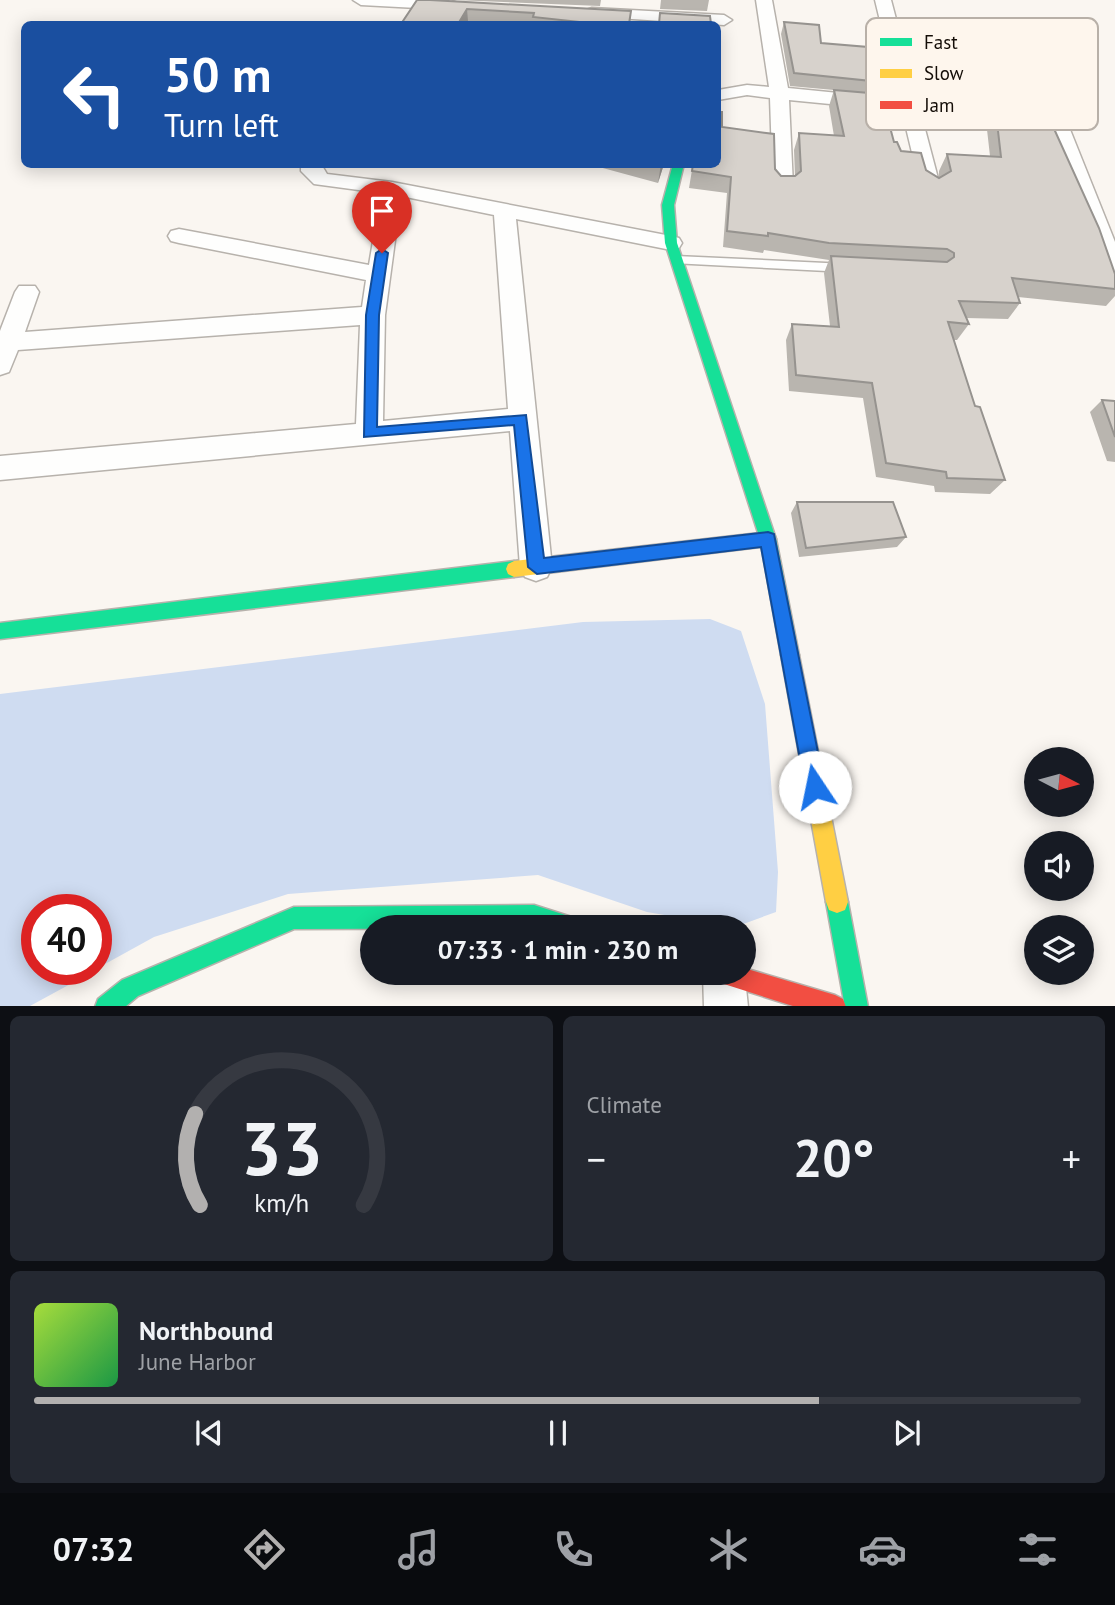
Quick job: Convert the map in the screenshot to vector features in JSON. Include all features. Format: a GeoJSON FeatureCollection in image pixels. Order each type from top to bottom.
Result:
{"type":"FeatureCollection","features":[{"type":"Feature","properties":{"kind":"street"},"geometry":{"type":"LineString","coordinates":[[361,0],[475,6]]}},
{"type":"Feature","properties":{"kind":"street"},"geometry":{"type":"LineString","coordinates":[[764,0],[779,92],[783,186]]}},
{"type":"Feature","properties":{"kind":"street"},"geometry":{"type":"LineString","coordinates":[[883,0],[888,18]]}},
{"type":"Feature","properties":{"kind":"street"},"geometry":{"type":"LineString","coordinates":[[409,21],[423,2]]}},
{"type":"Feature","properties":{"kind":"street"},"geometry":{"type":"LineString","coordinates":[[581,12],[724,20]]}},
{"type":"Feature","properties":{"kind":"street"},"geometry":{"type":"LineString","coordinates":[[721,94],[738,90],[866,101]]}},
{"type":"Feature","properties":{"kind":"street"},"geometry":{"type":"LineString","coordinates":[[917,130],[930,186]]}},
{"type":"Feature","properties":{"kind":"street"},"geometry":{"type":"LineString","coordinates":[[1060,130],[1115,271]]}},
{"type":"Feature","properties":{"kind":"street"},"geometry":{"type":"LineString","coordinates":[[311,168],[321,180],[392,188],[503,210],[674,252]]}},
{"type":"Feature","properties":{"kind":"street"},"geometry":{"type":"LineString","coordinates":[[678,168],[668,205],[674,252],[768,539],[857,1006]]}},
{"type":"Feature","properties":{"kind":"street"},"geometry":{"type":"LineString","coordinates":[[369,433],[373,315],[392,188]]}},
{"type":"Feature","properties":{"kind":"street"},"geometry":{"type":"LineString","coordinates":[[503,210],[537,567]]}},
{"type":"Feature","properties":{"kind":"street"},"geometry":{"type":"LineString","coordinates":[[180,236],[379,275]]}},
{"type":"Feature","properties":{"kind":"street"},"geometry":{"type":"LineString","coordinates":[[27,292],[4,353],[373,315]]}},
{"type":"Feature","properties":{"kind":"street"},"geometry":{"type":"LineString","coordinates":[[0,468],[521,419]]}},
{"type":"Feature","properties":{"kind":"street"},"geometry":{"type":"LineString","coordinates":[[0,631],[768,539]]}},
{"type":"Feature","properties":{"kind":"street"},"geometry":{"type":"LineString","coordinates":[[106,1006],[130,988],[294,918],[360,917]]}},
{"type":"Feature","properties":{"kind":"street"},"geometry":{"type":"LineString","coordinates":[[756,983],[835,1006]]}},
{"type":"Feature","properties":{"kind":"street"},"geometry":{"type":"LineString","coordinates":[[725,985],[726,1006]]}},
{"type":"Feature","properties":{"kind":"lane"},"geometry":{"type":"LineString","coordinates":[[674,252],[855,268]]}},
{"type":"Feature","properties":{"kind":"water"},"geometry":{"type":"Polygon","coordinates":[[[710,619],[741,631],[765,704],[778,872],[776,912],[756,919],[756,915],[665,915],[647,912],[538,875],[288,894],[154,937],[112,960],[112,894],[21,894],[21,985],[68,985],[30,1006],[0,1006],[0,694],[583,622],[710,619]]]}},
{"type":"Feature","properties":{"kind":"building"},"geometry":{"type":"Polygon","coordinates":[[[417,0],[631,11],[629,21],[570,21],[533,17],[534,13],[467,9],[460,21],[403,21],[417,0]]]}},
{"type":"Feature","properties":{"kind":"building"},"geometry":{"type":"Polygon","coordinates":[[[660,13],[710,16],[711,21],[659,21],[660,13]]]}},
{"type":"Feature","properties":{"kind":"building"},"geometry":{"type":"Polygon","coordinates":[[[784,22],[819,25],[821,43],[866,47],[866,80],[794,73],[784,22]]]}},
{"type":"Feature","properties":{"kind":"building"},"geometry":{"type":"Polygon","coordinates":[[[834,90],[866,93],[866,130],[891,130],[894,142],[897,142],[901,151],[921,153],[926,170],[939,178],[951,171],[947,154],[1001,157],[998,130],[1055,130],[1099,228],[1115,274],[1115,289],[1012,278],[1020,303],[959,301],[969,324],[948,322],[975,406],[980,407],[1005,480],[947,478],[946,472],[886,463],[872,383],[796,375],[792,324],[839,327],[831,256],[947,262],[954,257],[954,253],[947,249],[829,243],[768,233],[768,236],[727,231],[731,177],[692,171],[692,168],[721,168],[721,112],[722,127],[774,134],[775,169],[781,176],[795,176],[801,171],[799,133],[844,136],[834,90]]]}},
{"type":"Feature","properties":{"kind":"building"},"geometry":{"type":"Polygon","coordinates":[[[1102,400],[1115,401],[1115,437],[1102,400]]]}},
{"type":"Feature","properties":{"kind":"building"},"geometry":{"type":"Polygon","coordinates":[[[797,502],[893,502],[906,537],[806,548],[797,502]]]}},
{"type":"Feature","properties":{"kind":"traffic: fast"},"geometry":{"type":"LineString","coordinates":[[678,168],[668,205],[671,243],[768,539],[790,655]]}},
{"type":"Feature","properties":{"kind":"traffic: fast"},"geometry":{"type":"LineString","coordinates":[[0,631],[514,569]]}},
{"type":"Feature","properties":{"kind":"traffic: fast"},"geometry":{"type":"LineString","coordinates":[[837,902],[857,1006]]}},
{"type":"Feature","properties":{"kind":"traffic: fast"},"geometry":{"type":"LineString","coordinates":[[107,1006],[130,988],[294,918],[360,917]]}},
{"type":"Feature","properties":{"kind":"traffic: slow"},"geometry":{"type":"LineString","coordinates":[[514,569],[768,539]]}},
{"type":"Feature","properties":{"kind":"traffic: slow"},"geometry":{"type":"LineString","coordinates":[[790,655],[837,902]]}},
{"type":"Feature","properties":{"kind":"traffic: jam"},"geometry":{"type":"LineString","coordinates":[[756,983],[832,1006]]}},
{"type":"Feature","properties":{"kind":"route"},"geometry":{"type":"LineString","coordinates":[[382,253],[373,315],[369,433],[521,419],[537,567],[768,539],[815,787]]}}]}
